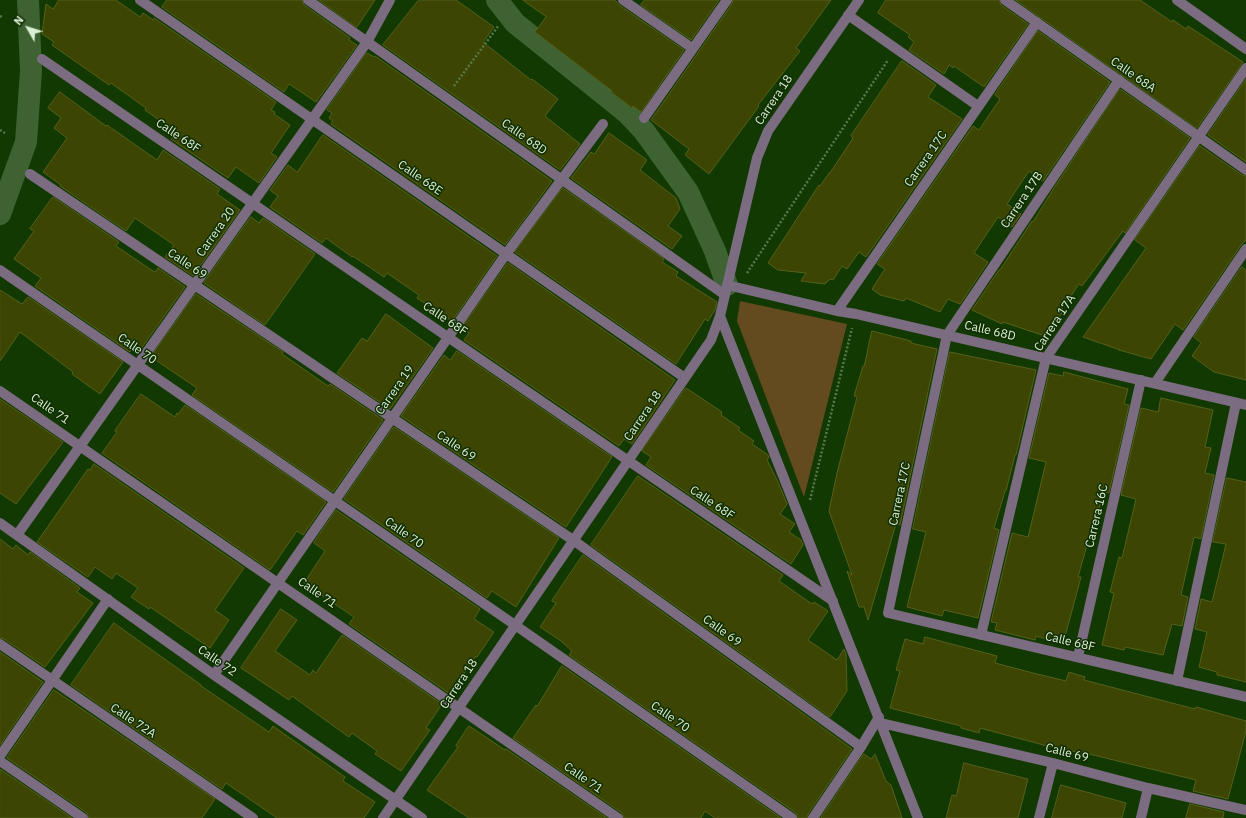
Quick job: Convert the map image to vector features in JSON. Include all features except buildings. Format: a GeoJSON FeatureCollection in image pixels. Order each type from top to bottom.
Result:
{"type":"FeatureCollection","features":[{"type":"Feature","properties":{"kind":"street","name":"Calle 68E"},"geometry":{"type":"LineString","coordinates":[[140,0],[685,378]]}},
{"type":"Feature","properties":{"kind":"street","name":"Calle 68D"},"geometry":{"type":"LineString","coordinates":[[308,0],[562,180],[726,290],[738,287],[1241,404]]}},
{"type":"Feature","properties":{"kind":"street","name":"Carrera 20"},"geometry":{"type":"LineString","coordinates":[[18,535],[367,42],[390,0]]}},
{"type":"Feature","properties":{"kind":"street"},"geometry":{"type":"LineString","coordinates":[[624,0],[692,48]]}},
{"type":"Feature","properties":{"kind":"street"},"geometry":{"type":"LineString","coordinates":[[644,118],[727,0]]}},
{"type":"Feature","properties":{"kind":"street","name":"Carrera 18"},"geometry":{"type":"LineString","coordinates":[[383,818],[711,340],[720,316],[757,158],[768,131],[859,0]]}},
{"type":"Feature","properties":{"kind":"street","name":"Calle 68A"},"geometry":{"type":"LineString","coordinates":[[1005,0],[1246,170]]}},
{"type":"Feature","properties":{"kind":"street"},"geometry":{"type":"LineString","coordinates":[[1177,0],[1246,49]]}},
{"type":"Feature","properties":{"kind":"street"},"geometry":{"type":"LineString","coordinates":[[848,15],[978,106]]}},
{"type":"Feature","properties":{"kind":"street","name":"Carrera 17C"},"geometry":{"type":"LineString","coordinates":[[837,311],[1037,22]]}},
{"type":"Feature","properties":{"kind":"street","name":"Calle 68F"},"geometry":{"type":"LineString","coordinates":[[42,59],[833,601]]}},
{"type":"Feature","properties":{"kind":"street","name":"Carrera 17A"},"geometry":{"type":"LineString","coordinates":[[981,635],[1046,358],[1246,68]]}},
{"type":"Feature","properties":{"kind":"street","name":"Carrera 17B"},"geometry":{"type":"LineString","coordinates":[[947,335],[1119,80]]}},
{"type":"Feature","properties":{"kind":"street","name":"Carrera 19"},"geometry":{"type":"LineString","coordinates":[[214,675],[506,254],[603,124]]}},
{"type":"Feature","properties":{"kind":"street","name":"Calle 69"},"geometry":{"type":"LineString","coordinates":[[30,174],[573,540],[861,747]]}},
{"type":"Feature","properties":{"kind":"street"},"geometry":{"type":"LineString","coordinates":[[1155,383],[1246,249]]}},
{"type":"Feature","properties":{"kind":"street","name":"Calle 70"},"geometry":{"type":"LineString","coordinates":[[0,270],[792,818]]}},
{"type":"Feature","properties":{"kind":"street"},"geometry":{"type":"LineString","coordinates":[[720,316],[918,818]]}},
{"type":"Feature","properties":{"kind":"street","name":"Carrera 17C"},"geometry":{"type":"LineString","coordinates":[[888,613],[947,335]]}},
{"type":"Feature","properties":{"kind":"street","name":"Carrera 16C"},"geometry":{"type":"LineString","coordinates":[[1078,657],[1141,380]]}},
{"type":"Feature","properties":{"kind":"street","name":"Calle 71"},"geometry":{"type":"LineString","coordinates":[[0,391],[618,818]]}},
{"type":"Feature","properties":{"kind":"street"},"geometry":{"type":"LineString","coordinates":[[1177,681],[1241,404]]}},
{"type":"Feature","properties":{"kind":"street","name":"Calle 72"},"geometry":{"type":"LineString","coordinates":[[0,523],[214,675],[422,818]]}},
{"type":"Feature","properties":{"kind":"street"},"geometry":{"type":"LineString","coordinates":[[0,756],[108,599]]}},
{"type":"Feature","properties":{"kind":"street","name":"Calle 68F"},"geometry":{"type":"LineString","coordinates":[[888,613],[1246,697]]}},
{"type":"Feature","properties":{"kind":"street","name":"Calle 72A"},"geometry":{"type":"LineString","coordinates":[[0,644],[253,818]]}},
{"type":"Feature","properties":{"kind":"street"},"geometry":{"type":"LineString","coordinates":[[813,818],[880,720]]}},
{"type":"Feature","properties":{"kind":"street","name":"Calle 69"},"geometry":{"type":"LineString","coordinates":[[880,720],[1245,811]]}},
{"type":"Feature","properties":{"kind":"street"},"geometry":{"type":"LineString","coordinates":[[0,761],[83,818]]}},
{"type":"Feature","properties":{"kind":"street"},"geometry":{"type":"LineString","coordinates":[[1038,818],[1053,763]]}},
{"type":"Feature","properties":{"kind":"street"},"geometry":{"type":"LineString","coordinates":[[1141,818],[1148,788]]}},
{"type":"Feature","properties":{"kind":"path"},"geometry":{"type":"LineString","coordinates":[[446,98],[499,25]]}},
{"type":"Feature","properties":{"kind":"path"},"geometry":{"type":"LineString","coordinates":[[738,287],[896,48]]}},
{"type":"Feature","properties":{"kind":"path"},"geometry":{"type":"LineString","coordinates":[[0,130],[5,133]]}},
{"type":"Feature","properties":{"kind":"path"},"geometry":{"type":"LineString","coordinates":[[803,526],[856,314]]}},
{"type":"Feature","properties":{"kind":"shaded area"},"geometry":{"type":"Polygon","coordinates":[[[740,301],[847,324],[804,497],[737,321],[740,301]]]}},
{"type":"Feature","properties":{"kind":"waterway"},"geometry":{"type":"LineString","coordinates":[[0,214],[26,142],[31,71],[28,0]]}},
{"type":"Feature","properties":{"kind":"waterway"},"geometry":{"type":"LineString","coordinates":[[497,0],[515,23],[627,113],[644,131],[688,192],[715,251],[727,285]]}}]}
